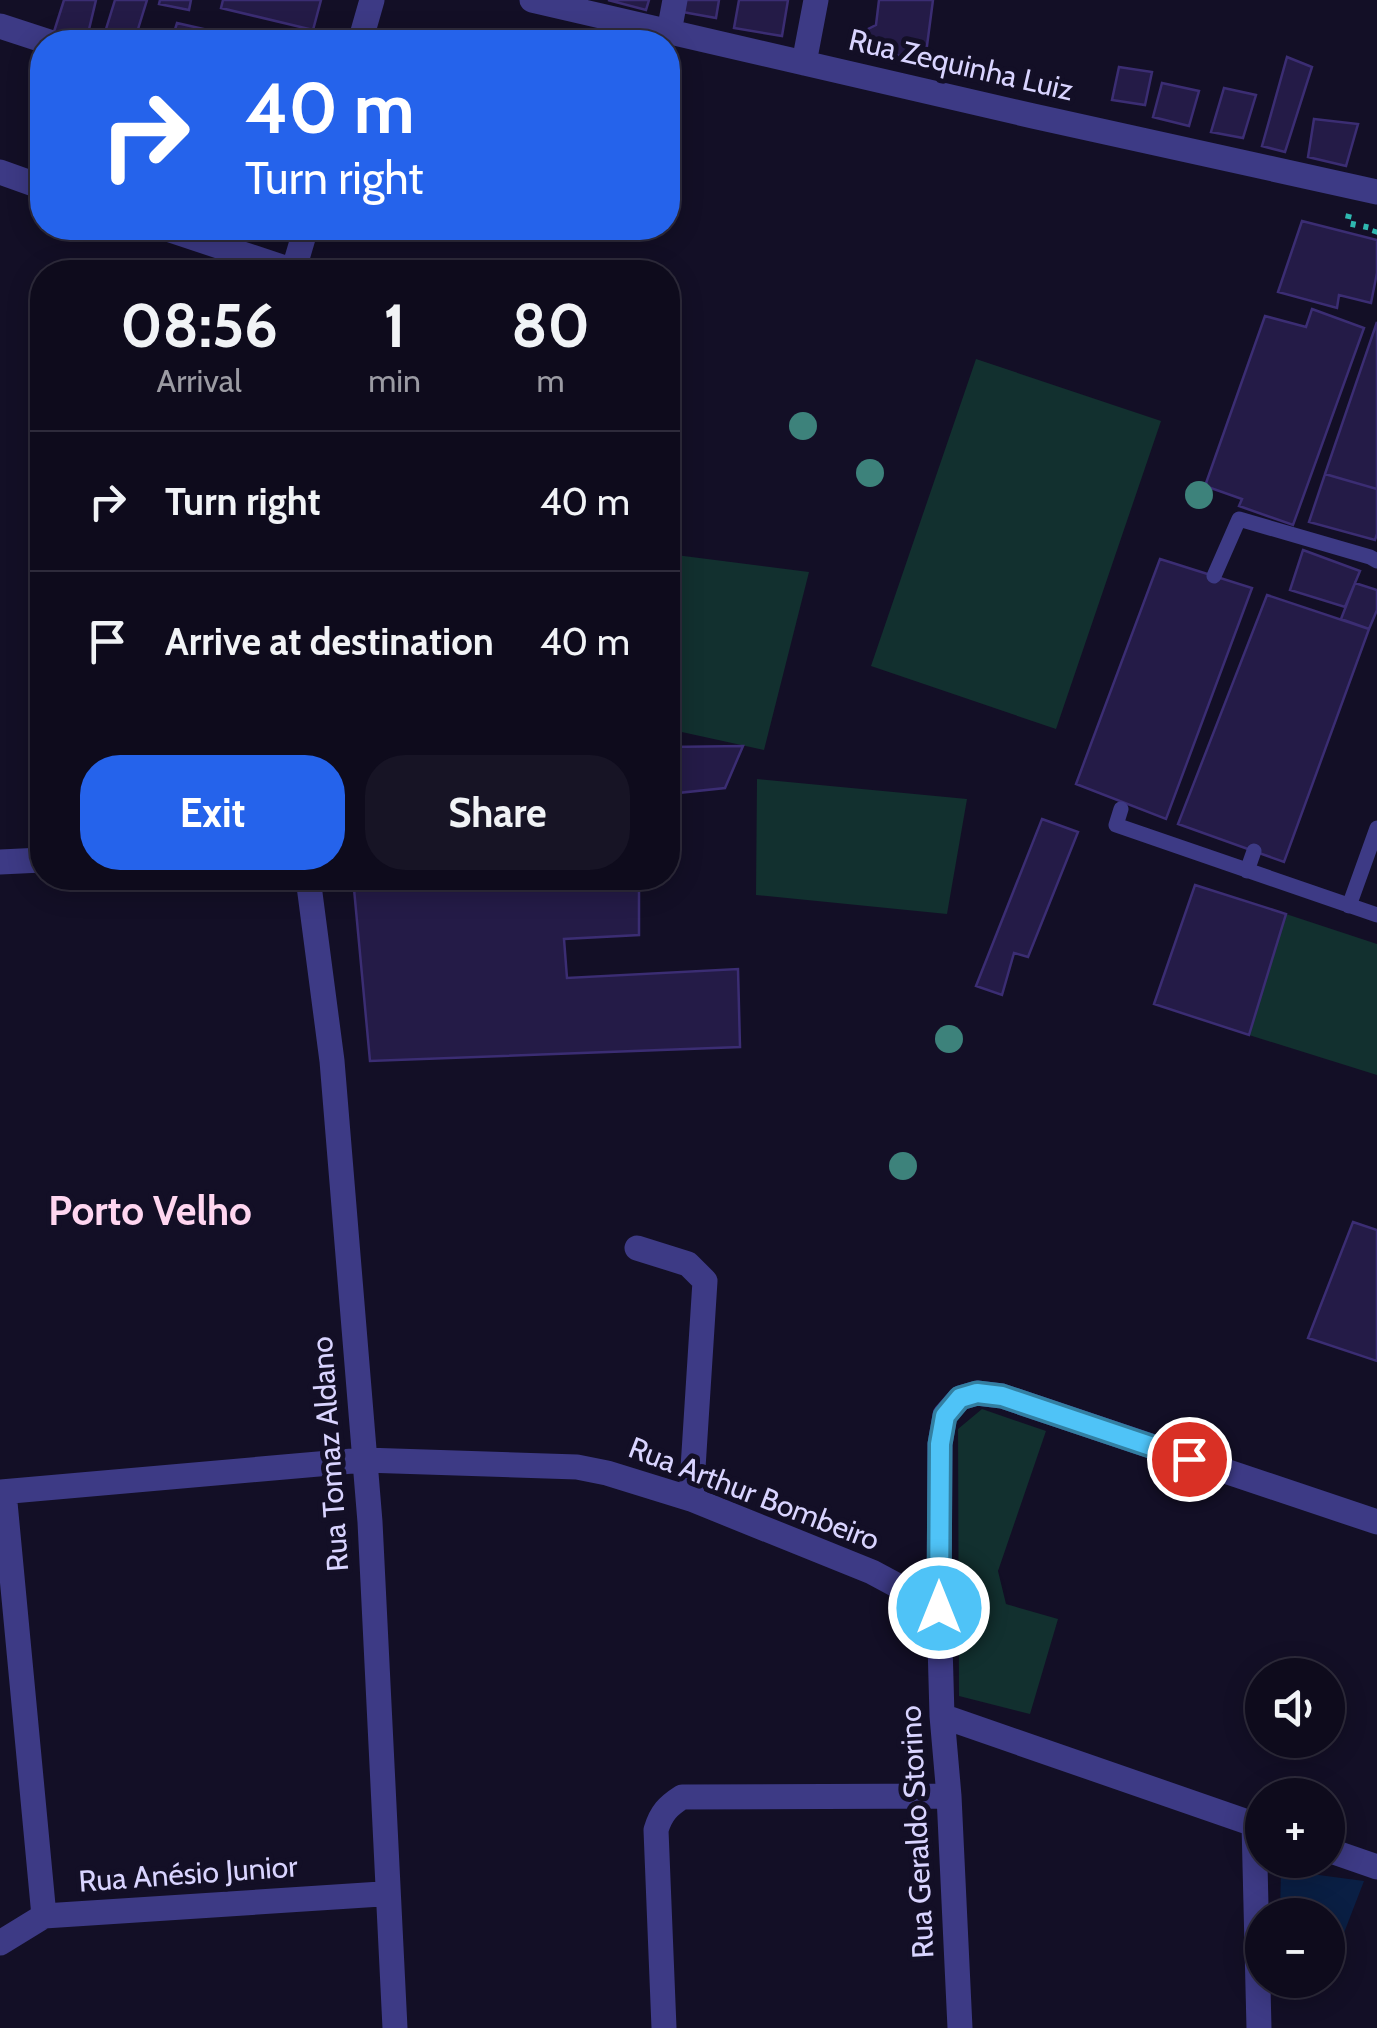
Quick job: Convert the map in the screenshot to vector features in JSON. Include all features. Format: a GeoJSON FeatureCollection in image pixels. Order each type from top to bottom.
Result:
{"type":"FeatureCollection","features":[{"type":"Feature","properties":{"kind":"street"},"geometry":{"type":"LineString","coordinates":[[363,30],[372,0]]}},
{"type":"Feature","properties":{"kind":"street","name":"Rua Zequinha Luiz"},"geometry":{"type":"LineString","coordinates":[[532,0],[660,30]]}},
{"type":"Feature","properties":{"kind":"street"},"geometry":{"type":"LineString","coordinates":[[669,30],[675,0]]}},
{"type":"Feature","properties":{"kind":"street"},"geometry":{"type":"LineString","coordinates":[[804,63],[816,0]]}},
{"type":"Feature","properties":{"kind":"street"},"geometry":{"type":"LineString","coordinates":[[0,26],[30,36]]}},
{"type":"Feature","properties":{"kind":"street","name":"Rua Zequinha Luiz"},"geometry":{"type":"LineString","coordinates":[[680,35],[1377,192]]}},
{"type":"Feature","properties":{"kind":"street"},"geometry":{"type":"LineString","coordinates":[[0,172],[30,183]]}},
{"type":"Feature","properties":{"kind":"street"},"geometry":{"type":"LineString","coordinates":[[199,240],[259,260]]}},
{"type":"Feature","properties":{"kind":"street"},"geometry":{"type":"LineString","coordinates":[[0,862],[30,861]]}},
{"type":"Feature","properties":{"kind":"street","name":"Rua Tomaz Aldano"},"geometry":{"type":"LineString","coordinates":[[310,890],[332,1062],[364,1460],[395,2028]]}},
{"type":"Feature","properties":{"kind":"street"},"geometry":{"type":"LineString","coordinates":[[636,1248],[688,1264],[705,1282],[691,1499]]}},
{"type":"Feature","properties":{"kind":"street","name":"Rua Geraldo Storino"},"geometry":{"type":"LineString","coordinates":[[960,2028],[939,1608],[940,1444],[945,1416],[960,1398],[977,1393],[1002,1396],[1377,1522]]}},
{"type":"Feature","properties":{"kind":"street","name":"Rua Arthur Bombeiro"},"geometry":{"type":"LineString","coordinates":[[2,1492],[364,1460],[578,1467],[691,1499],[872,1572],[939,1608]]}},
{"type":"Feature","properties":{"kind":"street"},"geometry":{"type":"LineString","coordinates":[[2,1492],[44,1916]]}},
{"type":"Feature","properties":{"kind":"street"},"geometry":{"type":"LineString","coordinates":[[942,1716],[1245,1821]]}},
{"type":"Feature","properties":{"kind":"street"},"geometry":{"type":"LineString","coordinates":[[664,2028],[656,1830],[668,1806],[682,1797],[949,1796]]}},
{"type":"Feature","properties":{"kind":"street"},"geometry":{"type":"LineString","coordinates":[[1345,1856],[1377,1867]]}},
{"type":"Feature","properties":{"kind":"street"},"geometry":{"type":"LineString","coordinates":[[1259,1878],[1260,2028]]}},
{"type":"Feature","properties":{"kind":"street","name":"Rua Anésio Junior"},"geometry":{"type":"LineString","coordinates":[[0,1943],[44,1916],[388,1896]]}},
{"type":"Feature","properties":{"kind":"lane"},"geometry":{"type":"LineString","coordinates":[[1214,576],[1239,519],[1377,561]]}},
{"type":"Feature","properties":{"kind":"lane"},"geometry":{"type":"LineString","coordinates":[[1121,809],[1116,826],[1377,916]]}},
{"type":"Feature","properties":{"kind":"lane"},"geometry":{"type":"LineString","coordinates":[[1349,906],[1377,828]]}},
{"type":"Feature","properties":{"kind":"lane"},"geometry":{"type":"LineString","coordinates":[[1247,871],[1254,851]]}},
{"type":"Feature","properties":{"kind":"green space"},"geometry":{"type":"Polygon","coordinates":[[[976,359],[1161,421],[1056,729],[871,666],[976,359]]]}},
{"type":"Feature","properties":{"kind":"green space"},"geometry":{"type":"Polygon","coordinates":[[[680,556],[809,572],[764,750],[680,732],[680,556]]]}},
{"type":"Feature","properties":{"kind":"green space"},"geometry":{"type":"Polygon","coordinates":[[[757,779],[967,799],[947,914],[756,895],[757,779]]]}},
{"type":"Feature","properties":{"kind":"green space"},"geometry":{"type":"Polygon","coordinates":[[[1286,914],[1377,944],[1377,1075],[1249,1035],[1286,914]]]}},
{"type":"Feature","properties":{"kind":"green space"},"geometry":{"type":"Polygon","coordinates":[[[982,1409],[1046,1431],[998,1571],[1006,1604],[1058,1619],[1030,1714],[959,1696],[958,1429],[982,1409]]]}},
{"type":"Feature","properties":{"kind":"water"},"geometry":{"type":"Polygon","coordinates":[[[1281,1878],[1364,1881],[1345,1930],[1345,1898],[1280,1898],[1281,1878]]]}},
{"type":"Feature","properties":{"kind":"building"},"geometry":{"type":"Polygon","coordinates":[[[64,0],[96,0],[89,30],[55,30],[64,0]]]}},
{"type":"Feature","properties":{"kind":"building"},"geometry":{"type":"Polygon","coordinates":[[[115,0],[147,0],[138,30],[106,30],[115,0]]]}},
{"type":"Feature","properties":{"kind":"building"},"geometry":{"type":"Polygon","coordinates":[[[160,0],[191,0],[189,10],[159,4],[160,0]]]}},
{"type":"Feature","properties":{"kind":"building"},"geometry":{"type":"Polygon","coordinates":[[[223,0],[321,0],[313,30],[221,8],[223,0]]]}},
{"type":"Feature","properties":{"kind":"building"},"geometry":{"type":"Polygon","coordinates":[[[608,0],[649,0],[646,10],[608,0]]]}},
{"type":"Feature","properties":{"kind":"building"},"geometry":{"type":"Polygon","coordinates":[[[679,0],[719,0],[716,18],[677,11],[679,0]]]}},
{"type":"Feature","properties":{"kind":"building"},"geometry":{"type":"Polygon","coordinates":[[[739,0],[788,0],[782,36],[734,28],[739,0]]]}},
{"type":"Feature","properties":{"kind":"building"},"geometry":{"type":"Polygon","coordinates":[[[879,0],[933,0],[925,61],[864,49],[864,31],[876,25],[879,0]]]}},
{"type":"Feature","properties":{"kind":"building"},"geometry":{"type":"Polygon","coordinates":[[[177,23],[208,30],[175,30],[177,23]]]}},
{"type":"Feature","properties":{"kind":"building"},"geometry":{"type":"Polygon","coordinates":[[[1287,57],[1312,67],[1285,152],[1262,146],[1287,57]]]}},
{"type":"Feature","properties":{"kind":"building"},"geometry":{"type":"Polygon","coordinates":[[[1119,67],[1152,72],[1145,105],[1112,100],[1119,67]]]}},
{"type":"Feature","properties":{"kind":"building"},"geometry":{"type":"Polygon","coordinates":[[[1162,83],[1199,91],[1189,126],[1153,117],[1162,83]]]}},
{"type":"Feature","properties":{"kind":"building"},"geometry":{"type":"Polygon","coordinates":[[[1224,88],[1256,95],[1243,138],[1211,132],[1224,88]]]}},
{"type":"Feature","properties":{"kind":"building"},"geometry":{"type":"Polygon","coordinates":[[[1314,119],[1358,124],[1346,166],[1308,157],[1314,119]]]}},
{"type":"Feature","properties":{"kind":"building"},"geometry":{"type":"Polygon","coordinates":[[[1302,221],[1377,240],[1377,273],[1371,303],[1339,295],[1337,308],[1278,292],[1302,221]]]}},
{"type":"Feature","properties":{"kind":"building"},"geometry":{"type":"Polygon","coordinates":[[[1312,309],[1364,328],[1293,525],[1239,506],[1242,499],[1205,486],[1265,316],[1306,327],[1312,309]]]}},
{"type":"Feature","properties":{"kind":"building"},"geometry":{"type":"Polygon","coordinates":[[[1312,309],[1364,328],[1293,525],[1239,506],[1242,499],[1205,486],[1265,316],[1306,327],[1312,309]]]}},
{"type":"Feature","properties":{"kind":"building"},"geometry":{"type":"Polygon","coordinates":[[[1377,322],[1377,489],[1325,474],[1377,322]]]}},
{"type":"Feature","properties":{"kind":"building"},"geometry":{"type":"Polygon","coordinates":[[[1377,322],[1377,489],[1325,474],[1377,322]]]}},
{"type":"Feature","properties":{"kind":"building"},"geometry":{"type":"Polygon","coordinates":[[[1325,474],[1377,489],[1375,540],[1309,522],[1325,474]]]}},
{"type":"Feature","properties":{"kind":"building"},"geometry":{"type":"Polygon","coordinates":[[[1303,550],[1360,571],[1345,607],[1290,590],[1303,550]]]}},
{"type":"Feature","properties":{"kind":"building"},"geometry":{"type":"Polygon","coordinates":[[[1160,559],[1252,588],[1166,819],[1076,784],[1160,559]]]}},
{"type":"Feature","properties":{"kind":"building"},"geometry":{"type":"Polygon","coordinates":[[[1160,559],[1252,588],[1166,819],[1076,784],[1160,559]]]}},
{"type":"Feature","properties":{"kind":"building"},"geometry":{"type":"Polygon","coordinates":[[[1355,583],[1377,590],[1377,610],[1369,629],[1341,619],[1355,583]]]}},
{"type":"Feature","properties":{"kind":"building"},"geometry":{"type":"Polygon","coordinates":[[[1267,595],[1369,629],[1284,862],[1178,824],[1267,595]]]}},
{"type":"Feature","properties":{"kind":"building"},"geometry":{"type":"Polygon","coordinates":[[[1267,595],[1369,629],[1284,862],[1178,824],[1267,595]]]}},
{"type":"Feature","properties":{"kind":"building"},"geometry":{"type":"Polygon","coordinates":[[[743,746],[725,788],[680,793],[680,747],[743,746]]]}},
{"type":"Feature","properties":{"kind":"building"},"geometry":{"type":"Polygon","coordinates":[[[1042,819],[1078,832],[1028,957],[1014,953],[1002,995],[976,986],[1042,819]]]}},
{"type":"Feature","properties":{"kind":"building"},"geometry":{"type":"Polygon","coordinates":[[[1042,819],[1078,832],[1028,957],[1014,953],[1002,995],[976,986],[1042,819]]]}},
{"type":"Feature","properties":{"kind":"building"},"geometry":{"type":"Polygon","coordinates":[[[1195,885],[1286,914],[1249,1035],[1154,1004],[1195,885]]]}},
{"type":"Feature","properties":{"kind":"building"},"geometry":{"type":"Polygon","coordinates":[[[1195,885],[1286,914],[1249,1035],[1154,1004],[1195,885]]]}},
{"type":"Feature","properties":{"kind":"building"},"geometry":{"type":"Polygon","coordinates":[[[354,890],[639,890],[639,935],[564,939],[567,978],[738,969],[740,1047],[370,1061],[354,890]]]}},
{"type":"Feature","properties":{"kind":"building"},"geometry":{"type":"Polygon","coordinates":[[[1353,1222],[1377,1230],[1377,1361],[1308,1338],[1353,1222]]]}},
{"type":"Feature","properties":{"kind":"district","name":"Porto Velho"},"geometry":{"type":"Point","coordinates":[150,1211]}},
{"type":"Feature","properties":{"kind":"route"},"geometry":{"type":"LineString","coordinates":[[939,1608],[940,1444],[945,1416],[960,1398],[977,1393],[1002,1396],[1189,1459]]}}]}
